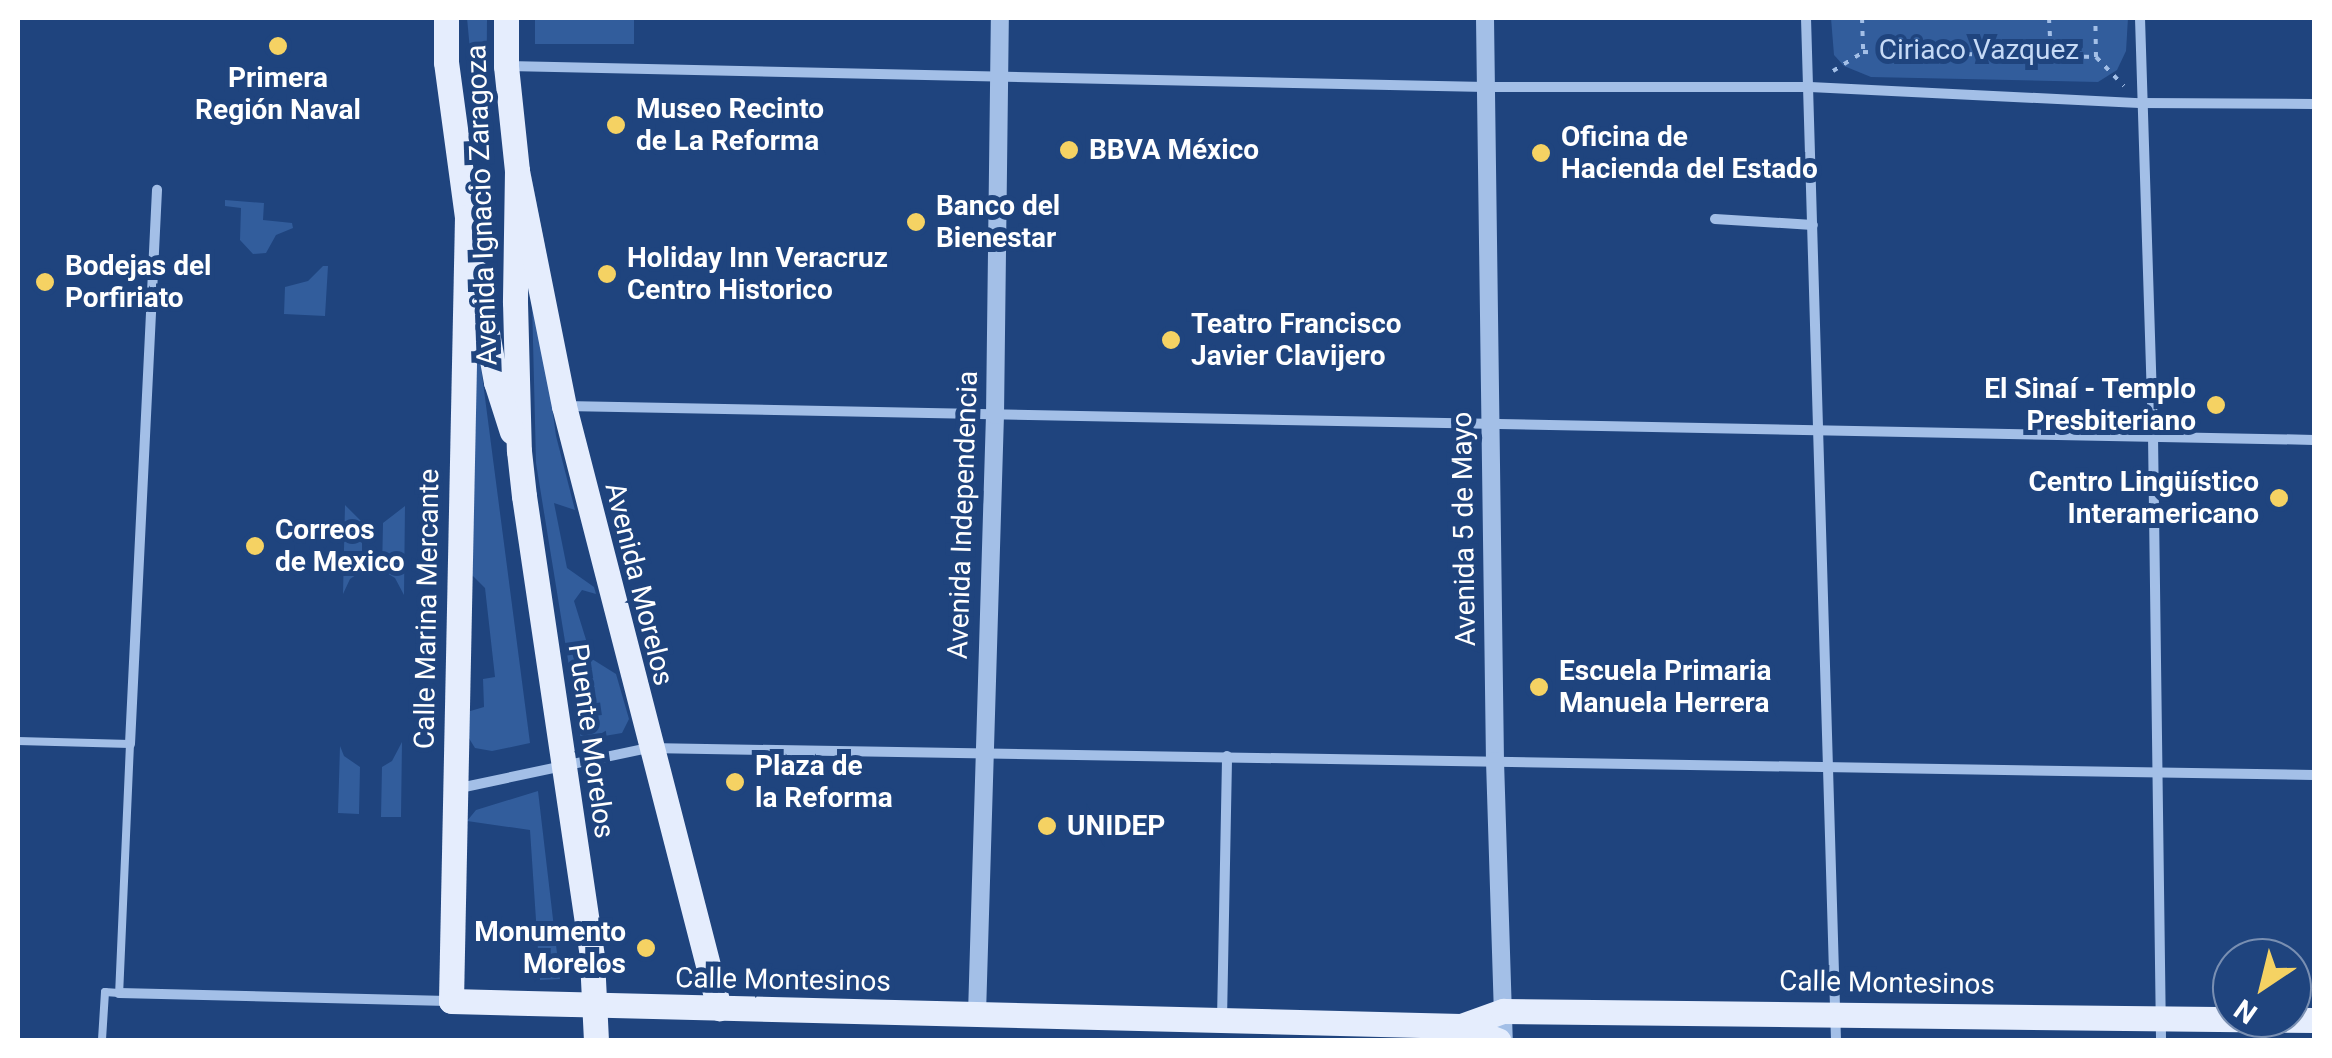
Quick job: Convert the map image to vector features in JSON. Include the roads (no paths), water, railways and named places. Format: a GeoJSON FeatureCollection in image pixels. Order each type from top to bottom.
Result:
{"type":"FeatureCollection","features":[{"type":"Feature","properties":{"kind":"main road","name":"Calle Marina Mercante"},"geometry":{"type":"LineString","coordinates":[[446,18],[446,62],[467,217],[496,382],[518,451]]}},
{"type":"Feature","properties":{"kind":"main road","name":"Avenida Ignacio Zaragoza"},"geometry":{"type":"LineString","coordinates":[[506,18],[506,66],[517,171],[518,451]]}},
{"type":"Feature","properties":{"kind":"main road","name":"Avenida Morelos"},"geometry":{"type":"LineString","coordinates":[[517,171],[564,406],[648,748],[718,1008]]}},
{"type":"Feature","properties":{"kind":"main road","name":"Calle Marina Mercante"},"geometry":{"type":"LineString","coordinates":[[450,1001],[467,217]]}},
{"type":"Feature","properties":{"kind":"main road","name":"Puente Morelos"},"geometry":{"type":"LineString","coordinates":[[518,451],[592,959],[596,1040]]}},
{"type":"Feature","properties":{"kind":"main road","name":"Calle Montesinos"},"geometry":{"type":"LineString","coordinates":[[450,1001],[1461,1026],[1501,1040]]}},
{"type":"Feature","properties":{"kind":"main road","name":"Calle Montesinos"},"geometry":{"type":"LineString","coordinates":[[1461,1026],[1503,1011],[1838,1013],[2161,1028],[2314,1020]]}},
{"type":"Feature","properties":{"kind":"street","name":"Avenida Independencia"},"geometry":{"type":"LineString","coordinates":[[977,1014],[995,415],[1000,18]]}},
{"type":"Feature","properties":{"kind":"street","name":"Avenida 5 de Mayo"},"geometry":{"type":"LineString","coordinates":[[1485,18],[1501,1040]]}},
{"type":"Feature","properties":{"kind":"street"},"geometry":{"type":"LineString","coordinates":[[1806,18],[1836,1040]]}},
{"type":"Feature","properties":{"kind":"street"},"geometry":{"type":"LineString","coordinates":[[2140,18],[2153,435],[2161,1028]]}},
{"type":"Feature","properties":{"kind":"street"},"geometry":{"type":"LineString","coordinates":[[506,66],[1486,87],[1810,87],[2140,102],[2314,104]]}},
{"type":"Feature","properties":{"kind":"street"},"geometry":{"type":"LineString","coordinates":[[130,744],[157,190]]}},
{"type":"Feature","properties":{"kind":"street"},"geometry":{"type":"LineString","coordinates":[[1715,219],[1813,226]]}},
{"type":"Feature","properties":{"kind":"street"},"geometry":{"type":"LineString","coordinates":[[564,406],[2314,440]]}},
{"type":"Feature","properties":{"kind":"street"},"geometry":{"type":"LineString","coordinates":[[454,789],[648,748],[2314,775]]}},
{"type":"Feature","properties":{"kind":"street"},"geometry":{"type":"LineString","coordinates":[[1222,1020],[1228,756]]}},
{"type":"Feature","properties":{"kind":"street","name":"Calle Montesinos"},"geometry":{"type":"LineString","coordinates":[[119,992],[450,1001]]}},
{"type":"Feature","properties":{"kind":"lane"},"geometry":{"type":"LineString","coordinates":[[18,740],[130,744],[119,992]]}},
{"type":"Feature","properties":{"kind":"lane","name":"Calle Montesinos"},"geometry":{"type":"LineString","coordinates":[[102,1040],[104,992],[119,992]]}},
{"type":"Feature","properties":{"kind":"place","name":"Primera Región Naval"},"geometry":{"type":"Point","coordinates":[278,46]}},
{"type":"Feature","properties":{"kind":"place","name":"Museo Recinto de La Reforma"},"geometry":{"type":"Point","coordinates":[616,125]}},
{"type":"Feature","properties":{"kind":"place","name":"BBVA México"},"geometry":{"type":"Point","coordinates":[1069,150]}},
{"type":"Feature","properties":{"kind":"place","name":"Oficina de Hacienda del Estado"},"geometry":{"type":"Point","coordinates":[1541,153]}},
{"type":"Feature","properties":{"kind":"place","name":"Banco del Bienestar"},"geometry":{"type":"Point","coordinates":[916,222]}},
{"type":"Feature","properties":{"kind":"place","name":"Holiday Inn Veracruz Centro Historico"},"geometry":{"type":"Point","coordinates":[607,274]}},
{"type":"Feature","properties":{"kind":"place","name":"Bodejas del Porfiriato"},"geometry":{"type":"Point","coordinates":[45,282]}},
{"type":"Feature","properties":{"kind":"place","name":"Teatro Francisco Javier Clavijero"},"geometry":{"type":"Point","coordinates":[1171,340]}},
{"type":"Feature","properties":{"kind":"place","name":"El Sinaí - Templo Presbiteriano"},"geometry":{"type":"Point","coordinates":[2216,405]}},
{"type":"Feature","properties":{"kind":"place","name":"Centro Lingüístico Interamericano"},"geometry":{"type":"Point","coordinates":[2279,498]}},
{"type":"Feature","properties":{"kind":"place","name":"Correos de Mexico"},"geometry":{"type":"Point","coordinates":[255,546]}},
{"type":"Feature","properties":{"kind":"place","name":"Escuela Primaria Manuela Herrera"},"geometry":{"type":"Point","coordinates":[1539,687]}},
{"type":"Feature","properties":{"kind":"place","name":"Plaza de la Reforma"},"geometry":{"type":"Point","coordinates":[735,782]}},
{"type":"Feature","properties":{"kind":"place","name":"UNIDEP"},"geometry":{"type":"Point","coordinates":[1047,826]}},
{"type":"Feature","properties":{"kind":"place","name":"Monumento Morelos"},"geometry":{"type":"Point","coordinates":[646,948]}},
{"type":"Feature","properties":{"kind":"park label","name":"Ciriaco Vazquez"},"geometry":{"type":"Point","coordinates":[1979,50]}}]}
